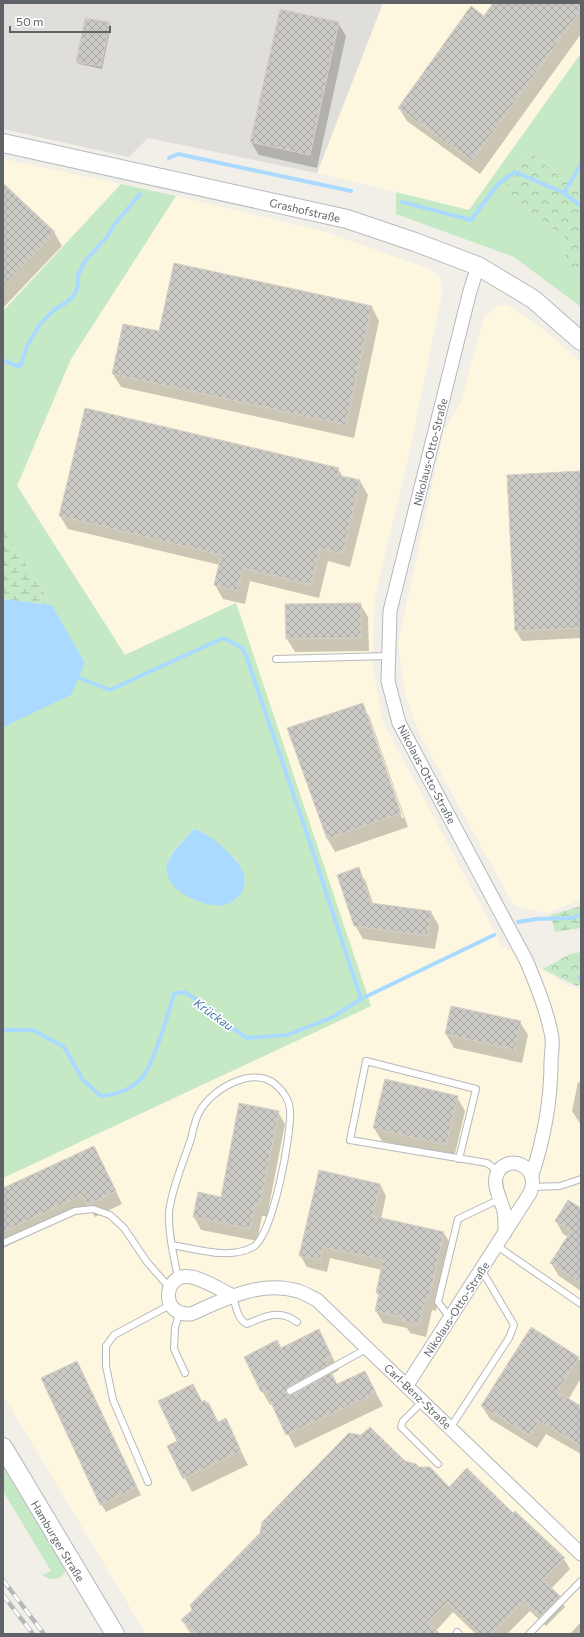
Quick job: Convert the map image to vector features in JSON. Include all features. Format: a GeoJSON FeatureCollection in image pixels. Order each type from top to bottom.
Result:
{"type":"FeatureCollection","features":[{"type":"Feature","properties":{"kind":"street","name":"Grashofstraße"},"geometry":{"type":"LineString","coordinates":[[3,143],[347,219],[416,242],[478,266],[533,299],[581,341]]}},
{"type":"Feature","properties":{"kind":"street","name":"Nikolaus-Otto-Straße"},"geometry":{"type":"LineString","coordinates":[[407,1385],[505,1233],[532,1181],[541,1149],[551,1081],[552,1038],[540,992],[522,953],[399,723],[388,681],[390,612],[470,291],[478,266]]}},
{"type":"Feature","properties":{"kind":"street"},"geometry":{"type":"LineString","coordinates":[[505,1233],[504,1212],[495,1180],[499,1172],[506,1165],[518,1163],[524,1166],[532,1181]]}},
{"type":"Feature","properties":{"kind":"street"},"geometry":{"type":"LineString","coordinates":[[175,1309],[168,1293],[174,1283],[190,1276],[233,1296]]}},
{"type":"Feature","properties":{"kind":"street","name":"Carl-Benz-Straße"},"geometry":{"type":"LineString","coordinates":[[175,1309],[191,1314],[233,1296],[257,1289],[276,1287],[298,1291],[317,1300],[581,1554]]}},
{"type":"Feature","properties":{"kind":"street","name":"Hamburger Straße"},"geometry":{"type":"LineString","coordinates":[[3,1447],[115,1634]]}},
{"type":"Feature","properties":{"kind":"lane"},"geometry":{"type":"LineString","coordinates":[[276,659],[388,656]]}},
{"type":"Feature","properties":{"kind":"lane"},"geometry":{"type":"LineString","coordinates":[[459,1159],[476,1089],[366,1060],[350,1140],[459,1159],[487,1163],[499,1172]]}},
{"type":"Feature","properties":{"kind":"lane"},"geometry":{"type":"LineString","coordinates":[[172,1245],[221,1253],[235,1252],[254,1246],[262,1238],[272,1215],[289,1136],[290,1108],[284,1094],[274,1083],[261,1078],[243,1078],[226,1086],[212,1096],[200,1111],[174,1191],[169,1212],[174,1283]]}},
{"type":"Feature","properties":{"kind":"lane"},"geometry":{"type":"LineString","coordinates":[[532,1181],[560,1186],[581,1179]]}},
{"type":"Feature","properties":{"kind":"lane"},"geometry":{"type":"LineString","coordinates":[[450,1318],[438,1302],[458,1220],[500,1199]]}},
{"type":"Feature","properties":{"kind":"lane"},"geometry":{"type":"LineString","coordinates":[[3,1243],[75,1211],[93,1209],[110,1215],[124,1228],[147,1262],[174,1283]]}},
{"type":"Feature","properties":{"kind":"lane"},"geometry":{"type":"LineString","coordinates":[[497,1246],[581,1304]]}},
{"type":"Feature","properties":{"kind":"lane"},"geometry":{"type":"LineString","coordinates":[[450,1428],[509,1338],[514,1325],[482,1269]]}},
{"type":"Feature","properties":{"kind":"lane"},"geometry":{"type":"LineString","coordinates":[[233,1296],[242,1321],[247,1324],[270,1314],[279,1314],[290,1317],[297,1322]]}},
{"type":"Feature","properties":{"kind":"lane"},"geometry":{"type":"LineString","coordinates":[[148,1482],[113,1400],[106,1366],[106,1346],[114,1335],[175,1309],[174,1349],[185,1373]]}},
{"type":"Feature","properties":{"kind":"lane"},"geometry":{"type":"LineString","coordinates":[[290,1391],[368,1348]]}},
{"type":"Feature","properties":{"kind":"lane"},"geometry":{"type":"LineString","coordinates":[[423,1401],[403,1421],[401,1427],[438,1464]]}},
{"type":"Feature","properties":{"kind":"lane"},"geometry":{"type":"LineString","coordinates":[[529,1634],[581,1581]]}},
{"type":"Feature","properties":{"kind":"shaded area"},"geometry":{"type":"Polygon","coordinates":[[[3,3],[383,3],[317,173],[148,138],[129,157],[3,129],[3,3]]]}},
{"type":"Feature","properties":{"kind":"shaded area"},"geometry":{"type":"Polygon","coordinates":[[[383,3],[581,3],[581,53],[469,210],[317,173],[383,3]]]}},
{"type":"Feature","properties":{"kind":"shaded area"},"geometry":{"type":"Polygon","coordinates":[[[3,159],[121,184],[3,311],[3,159]]]}},
{"type":"Feature","properties":{"kind":"shaded area"},"geometry":{"type":"Polygon","coordinates":[[[176,196],[326,232],[429,269],[441,278],[442,293],[408,460],[375,595],[372,662],[382,720],[502,946],[569,986],[581,989],[581,1634],[146,1634],[3,1395],[3,1178],[371,1006],[236,603],[125,655],[17,485],[71,359],[176,196]]]}},
{"type":"Feature","properties":{"kind":"shaded area"},"geometry":{"type":"Polygon","coordinates":[[[507,305],[548,333],[581,363],[581,899],[548,913],[514,906],[419,733],[405,694],[398,644],[444,431],[461,401],[484,317],[496,306],[507,305]]]}},
{"type":"Feature","properties":{"kind":"green space"},"geometry":{"type":"Polygon","coordinates":[[[581,53],[581,195],[529,151],[503,191],[566,238],[565,266],[581,279],[581,307],[514,257],[396,214],[396,192],[469,210],[581,53]]]}},
{"type":"Feature","properties":{"kind":"green space"},"geometry":{"type":"Polygon","coordinates":[[[529,151],[581,195],[581,279],[565,266],[566,238],[503,191],[529,151]]]}},
{"type":"Feature","properties":{"kind":"green space"},"geometry":{"type":"Polygon","coordinates":[[[121,184],[176,196],[71,359],[17,486],[125,655],[236,603],[371,1006],[3,1178],[3,725],[85,663],[52,605],[3,529],[3,311],[121,184]],[[194,829],[174,850],[166,866],[171,883],[238,861],[203,832],[194,829]]]}},
{"type":"Feature","properties":{"kind":"green space"},"geometry":{"type":"Polygon","coordinates":[[[3,529],[52,605],[3,599],[3,529]]]}},
{"type":"Feature","properties":{"kind":"green space"},"geometry":{"type":"Polygon","coordinates":[[[581,906],[581,928],[555,932],[551,915],[581,906]]]}},
{"type":"Feature","properties":{"kind":"green space"},"geometry":{"type":"Polygon","coordinates":[[[581,952],[581,986],[575,985],[543,969],[570,954],[581,952]]]}},
{"type":"Feature","properties":{"kind":"green space"},"geometry":{"type":"Polygon","coordinates":[[[3,1467],[64,1567],[65,1572],[60,1577],[52,1579],[42,1575],[51,1571],[3,1491],[3,1467]]]}},
{"type":"Feature","properties":{"kind":"water"},"geometry":{"type":"Polygon","coordinates":[[[3,599],[52,605],[85,663],[71,695],[3,727],[3,599]]]}},
{"type":"Feature","properties":{"kind":"water"},"geometry":{"type":"Polygon","coordinates":[[[194,829],[208,835],[219,844],[236,860],[242,870],[245,881],[244,887],[241,893],[229,903],[224,905],[210,905],[195,900],[182,893],[172,884],[170,880],[166,866],[174,851],[194,829]]]}},
{"type":"Feature","properties":{"kind":"building"},"geometry":{"type":"Polygon","coordinates":[[[493,3],[581,3],[581,10],[472,161],[398,108],[471,6],[484,16],[493,3]]]}},
{"type":"Feature","properties":{"kind":"building"},"geometry":{"type":"Polygon","coordinates":[[[280,9],[339,22],[310,155],[250,142],[280,9]]]}},
{"type":"Feature","properties":{"kind":"building"},"geometry":{"type":"Polygon","coordinates":[[[85,18],[110,22],[101,66],[76,62],[85,18]]]}},
{"type":"Feature","properties":{"kind":"building"},"geometry":{"type":"Polygon","coordinates":[[[3,183],[55,232],[3,286],[3,183]]]}},
{"type":"Feature","properties":{"kind":"building"},"geometry":{"type":"Polygon","coordinates":[[[174,263],[372,306],[346,425],[112,374],[123,324],[159,331],[174,263]]]}},
{"type":"Feature","properties":{"kind":"building"},"geometry":{"type":"Polygon","coordinates":[[[85,408],[339,468],[337,475],[360,480],[343,554],[320,548],[311,585],[243,568],[237,591],[214,585],[221,555],[59,516],[85,408]]]}},
{"type":"Feature","properties":{"kind":"building"},"geometry":{"type":"Polygon","coordinates":[[[581,471],[581,628],[515,631],[507,475],[581,471]]]}},
{"type":"Feature","properties":{"kind":"building"},"geometry":{"type":"Polygon","coordinates":[[[361,603],[361,638],[286,639],[285,604],[361,603]]]}},
{"type":"Feature","properties":{"kind":"building"},"geometry":{"type":"Polygon","coordinates":[[[363,703],[401,813],[327,839],[287,728],[363,703]]]}},
{"type":"Feature","properties":{"kind":"building"},"geometry":{"type":"Polygon","coordinates":[[[359,867],[371,903],[431,911],[428,936],[354,926],[337,875],[359,867]]]}},
{"type":"Feature","properties":{"kind":"building"},"geometry":{"type":"Polygon","coordinates":[[[451,1006],[521,1021],[515,1050],[445,1034],[451,1006]]]}},
{"type":"Feature","properties":{"kind":"building"},"geometry":{"type":"Polygon","coordinates":[[[385,1079],[458,1096],[446,1145],[373,1128],[385,1079]]]}},
{"type":"Feature","properties":{"kind":"building"},"geometry":{"type":"Polygon","coordinates":[[[239,1103],[279,1111],[260,1204],[256,1203],[250,1229],[193,1217],[198,1192],[221,1197],[239,1103]]]}},
{"type":"Feature","properties":{"kind":"building"},"geometry":{"type":"Polygon","coordinates":[[[94,1146],[116,1191],[87,1205],[82,1195],[3,1232],[3,1188],[94,1146]]]}},
{"type":"Feature","properties":{"kind":"building"},"geometry":{"type":"Polygon","coordinates":[[[319,1170],[380,1184],[373,1216],[444,1232],[429,1299],[425,1299],[419,1325],[402,1321],[403,1317],[375,1311],[379,1293],[376,1293],[383,1260],[323,1247],[320,1260],[299,1256],[319,1170]]]}},
{"type":"Feature","properties":{"kind":"building"},"geometry":{"type":"Polygon","coordinates":[[[568,1200],[581,1208],[581,1283],[550,1263],[571,1231],[555,1221],[568,1200]]]}},
{"type":"Feature","properties":{"kind":"building"},"geometry":{"type":"Polygon","coordinates":[[[531,1327],[579,1357],[557,1392],[581,1406],[581,1446],[539,1421],[530,1436],[481,1406],[531,1327]]]}},
{"type":"Feature","properties":{"kind":"building"},"geometry":{"type":"Polygon","coordinates":[[[319,1329],[332,1357],[325,1360],[328,1365],[288,1387],[286,1393],[292,1395],[331,1373],[337,1384],[365,1371],[376,1393],[286,1435],[265,1390],[261,1392],[244,1357],[277,1340],[281,1348],[319,1329]]]}},
{"type":"Feature","properties":{"kind":"building"},"geometry":{"type":"Polygon","coordinates":[[[77,1361],[137,1487],[100,1505],[41,1378],[77,1361]]]}},
{"type":"Feature","properties":{"kind":"building"},"geometry":{"type":"Polygon","coordinates":[[[193,1384],[202,1402],[205,1400],[206,1403],[208,1402],[218,1422],[226,1418],[241,1451],[183,1479],[167,1446],[177,1441],[158,1401],[193,1384]]]}},
{"type":"Feature","properties":{"kind":"building"},"geometry":{"type":"Polygon","coordinates":[[[370,1427],[405,1461],[416,1464],[419,1467],[430,1467],[449,1487],[467,1468],[513,1513],[515,1511],[565,1558],[543,1580],[560,1596],[540,1617],[523,1601],[492,1634],[480,1634],[447,1602],[429,1622],[440,1634],[195,1634],[181,1620],[192,1610],[190,1605],[260,1533],[262,1522],[349,1433],[361,1435],[370,1427]]]}},
{"type":"Feature","properties":{"kind":"waterway"},"geometry":{"type":"LineString","coordinates":[[169,158],[178,154],[351,191]]}},
{"type":"Feature","properties":{"kind":"waterway"},"geometry":{"type":"LineString","coordinates":[[564,193],[581,164]]}},
{"type":"Feature","properties":{"kind":"waterway"},"geometry":{"type":"LineString","coordinates":[[402,202],[471,220],[498,184],[515,172],[564,193],[581,206]]}},
{"type":"Feature","properties":{"kind":"waterway"},"geometry":{"type":"LineString","coordinates":[[3,360],[17,366],[21,365],[27,346],[40,324],[53,311],[68,301],[75,294],[78,285],[78,275],[85,261],[107,237],[114,225],[140,194]]}},
{"type":"Feature","properties":{"kind":"waterway"},"geometry":{"type":"LineString","coordinates":[[79,678],[110,690],[223,638],[241,647],[245,653],[306,831],[361,999]]}},
{"type":"Feature","properties":{"kind":"waterway","name":"Krückau"},"geometry":{"type":"LineString","coordinates":[[518,922],[536,919],[572,918],[581,914]]}},
{"type":"Feature","properties":{"kind":"waterway","name":"Krückau"},"geometry":{"type":"LineString","coordinates":[[3,1030],[33,1030],[64,1047],[83,1080],[101,1096],[112,1094],[131,1087],[145,1074],[160,1040],[174,994],[184,992],[194,998],[218,1018],[247,1038],[287,1035],[333,1017],[361,999],[494,935]]}},
{"type":"Feature","properties":{"kind":"railway"},"geometry":{"type":"LineString","coordinates":[[3,1580],[44,1634]]}},
{"type":"Feature","properties":{"kind":"railway"},"geometry":{"type":"LineString","coordinates":[[3,1595],[33,1634]]}}]}
